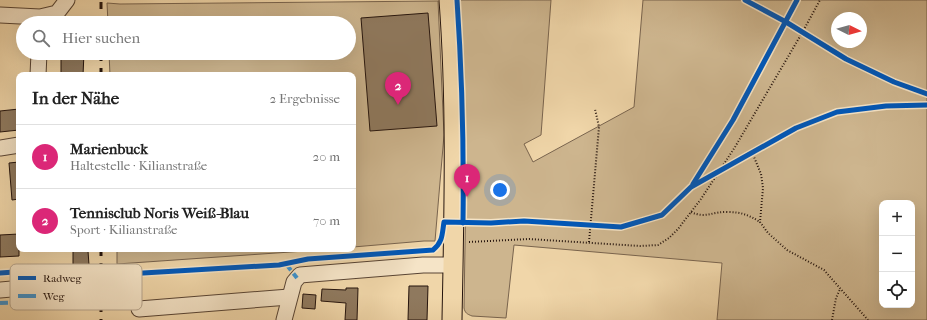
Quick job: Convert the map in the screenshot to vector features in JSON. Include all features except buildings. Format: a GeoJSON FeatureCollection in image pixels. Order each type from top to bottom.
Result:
{"type":"FeatureCollection","features":[{"type":"Feature","properties":{"kind":"main road"},"geometry":{"type":"LineString","coordinates":[[449,0],[454,108],[454,242],[452,320]]}},
{"type":"Feature","properties":{"kind":"street"},"geometry":{"type":"LineString","coordinates":[[50,16],[57,13],[67,0]]}},
{"type":"Feature","properties":{"kind":"street"},"geometry":{"type":"LineString","coordinates":[[0,15],[16,17]]}},
{"type":"Feature","properties":{"kind":"street"},"geometry":{"type":"LineString","coordinates":[[38,72],[39,60]]}},
{"type":"Feature","properties":{"kind":"street"},"geometry":{"type":"LineString","coordinates":[[0,148],[16,145]]}},
{"type":"Feature","properties":{"kind":"street"},"geometry":{"type":"LineString","coordinates":[[284,320],[294,282],[300,276],[423,265],[453,265]]}},
{"type":"Feature","properties":{"kind":"street"},"geometry":{"type":"LineString","coordinates":[[0,290],[10,289]]}},
{"type":"Feature","properties":{"kind":"street"},"geometry":{"type":"LineString","coordinates":[[142,309],[289,297]]}},
{"type":"Feature","properties":{"kind":"path"},"geometry":{"type":"LineString","coordinates":[[454,242],[529,238],[640,246],[658,245],[669,238],[691,212],[735,147],[820,0]]}},
{"type":"Feature","properties":{"kind":"path"},"geometry":{"type":"LineString","coordinates":[[589,242],[598,127],[595,109]]}},
{"type":"Feature","properties":{"kind":"path"},"geometry":{"type":"LineString","coordinates":[[752,152],[761,174],[763,188],[760,222]]}},
{"type":"Feature","properties":{"kind":"path"},"geometry":{"type":"LineString","coordinates":[[691,212],[699,216],[728,212],[749,214],[760,222],[768,233],[787,250],[824,270],[868,320]]}},
{"type":"Feature","properties":{"kind":"path"},"geometry":{"type":"LineString","coordinates":[[583,224],[598,225]]}},
{"type":"Feature","properties":{"kind":"path"},"geometry":{"type":"LineString","coordinates":[[832,320],[836,298],[840,289]]}},
{"type":"Feature","properties":{"kind":"shaded area"},"geometry":{"type":"Polygon","coordinates":[[[460,0],[551,0],[541,135],[524,144],[533,162],[634,107],[643,0],[927,0],[927,320],[717,320],[722,263],[514,245],[506,318],[472,316],[466,313],[464,308],[466,184],[460,0]]]}},
{"type":"Feature","properties":{"kind":"shaded area"},"geometry":{"type":"Polygon","coordinates":[[[438,1],[444,135],[435,241],[356,247],[356,72],[110,72],[109,60],[356,60],[356,16],[108,16],[107,3],[438,1]]]}},
{"type":"Feature","properties":{"kind":"shaded area"},"geometry":{"type":"Polygon","coordinates":[[[117,252],[291,252],[117,264],[117,252]]]}},
{"type":"Feature","properties":{"kind":"railway"},"geometry":{"type":"LineString","coordinates":[[101,0],[101,16]]}},
{"type":"Feature","properties":{"kind":"railway"},"geometry":{"type":"LineString","coordinates":[[101,60],[101,72]]}},
{"type":"Feature","properties":{"kind":"railway"},"geometry":{"type":"LineString","coordinates":[[101,252],[101,264]]}},
{"type":"Feature","properties":{"kind":"railway"},"geometry":{"type":"LineString","coordinates":[[101,310],[101,320]]}},
{"type":"Feature","properties":{"kind":"marked path"},"geometry":{"type":"LineString","coordinates":[[286,264],[297,278]]}},
{"type":"Feature","properties":{"kind":"marked path"},"geometry":{"type":"LineString","coordinates":[[0,303],[10,303]]}},
{"type":"Feature","properties":{"kind":"cycle path"},"geometry":{"type":"LineString","coordinates":[[457,0],[462,111],[463,223]]}},
{"type":"Feature","properties":{"kind":"cycle path"},"geometry":{"type":"LineString","coordinates":[[745,0],[786,22],[846,59],[894,82],[927,94]]}},
{"type":"Feature","properties":{"kind":"cycle path"},"geometry":{"type":"LineString","coordinates":[[693,184],[733,120],[797,0]]}},
{"type":"Feature","properties":{"kind":"cycle path"},"geometry":{"type":"LineString","coordinates":[[142,273],[279,265],[308,259],[433,250],[439,244],[444,222],[491,223],[524,221],[621,227],[662,215],[691,187],[796,128],[837,112],[886,106],[927,105]]}},
{"type":"Feature","properties":{"kind":"cycle path"},"geometry":{"type":"LineString","coordinates":[[0,273],[10,272]]}},
{"type":"Feature","properties":{"kind":"place","name":"Tennisclub Noris Weiß-Blau"},"geometry":{"type":"Point","coordinates":[398,105]}},
{"type":"Feature","properties":{"kind":"place","name":"Marienbuck"},"geometry":{"type":"Point","coordinates":[467,197]}}]}
